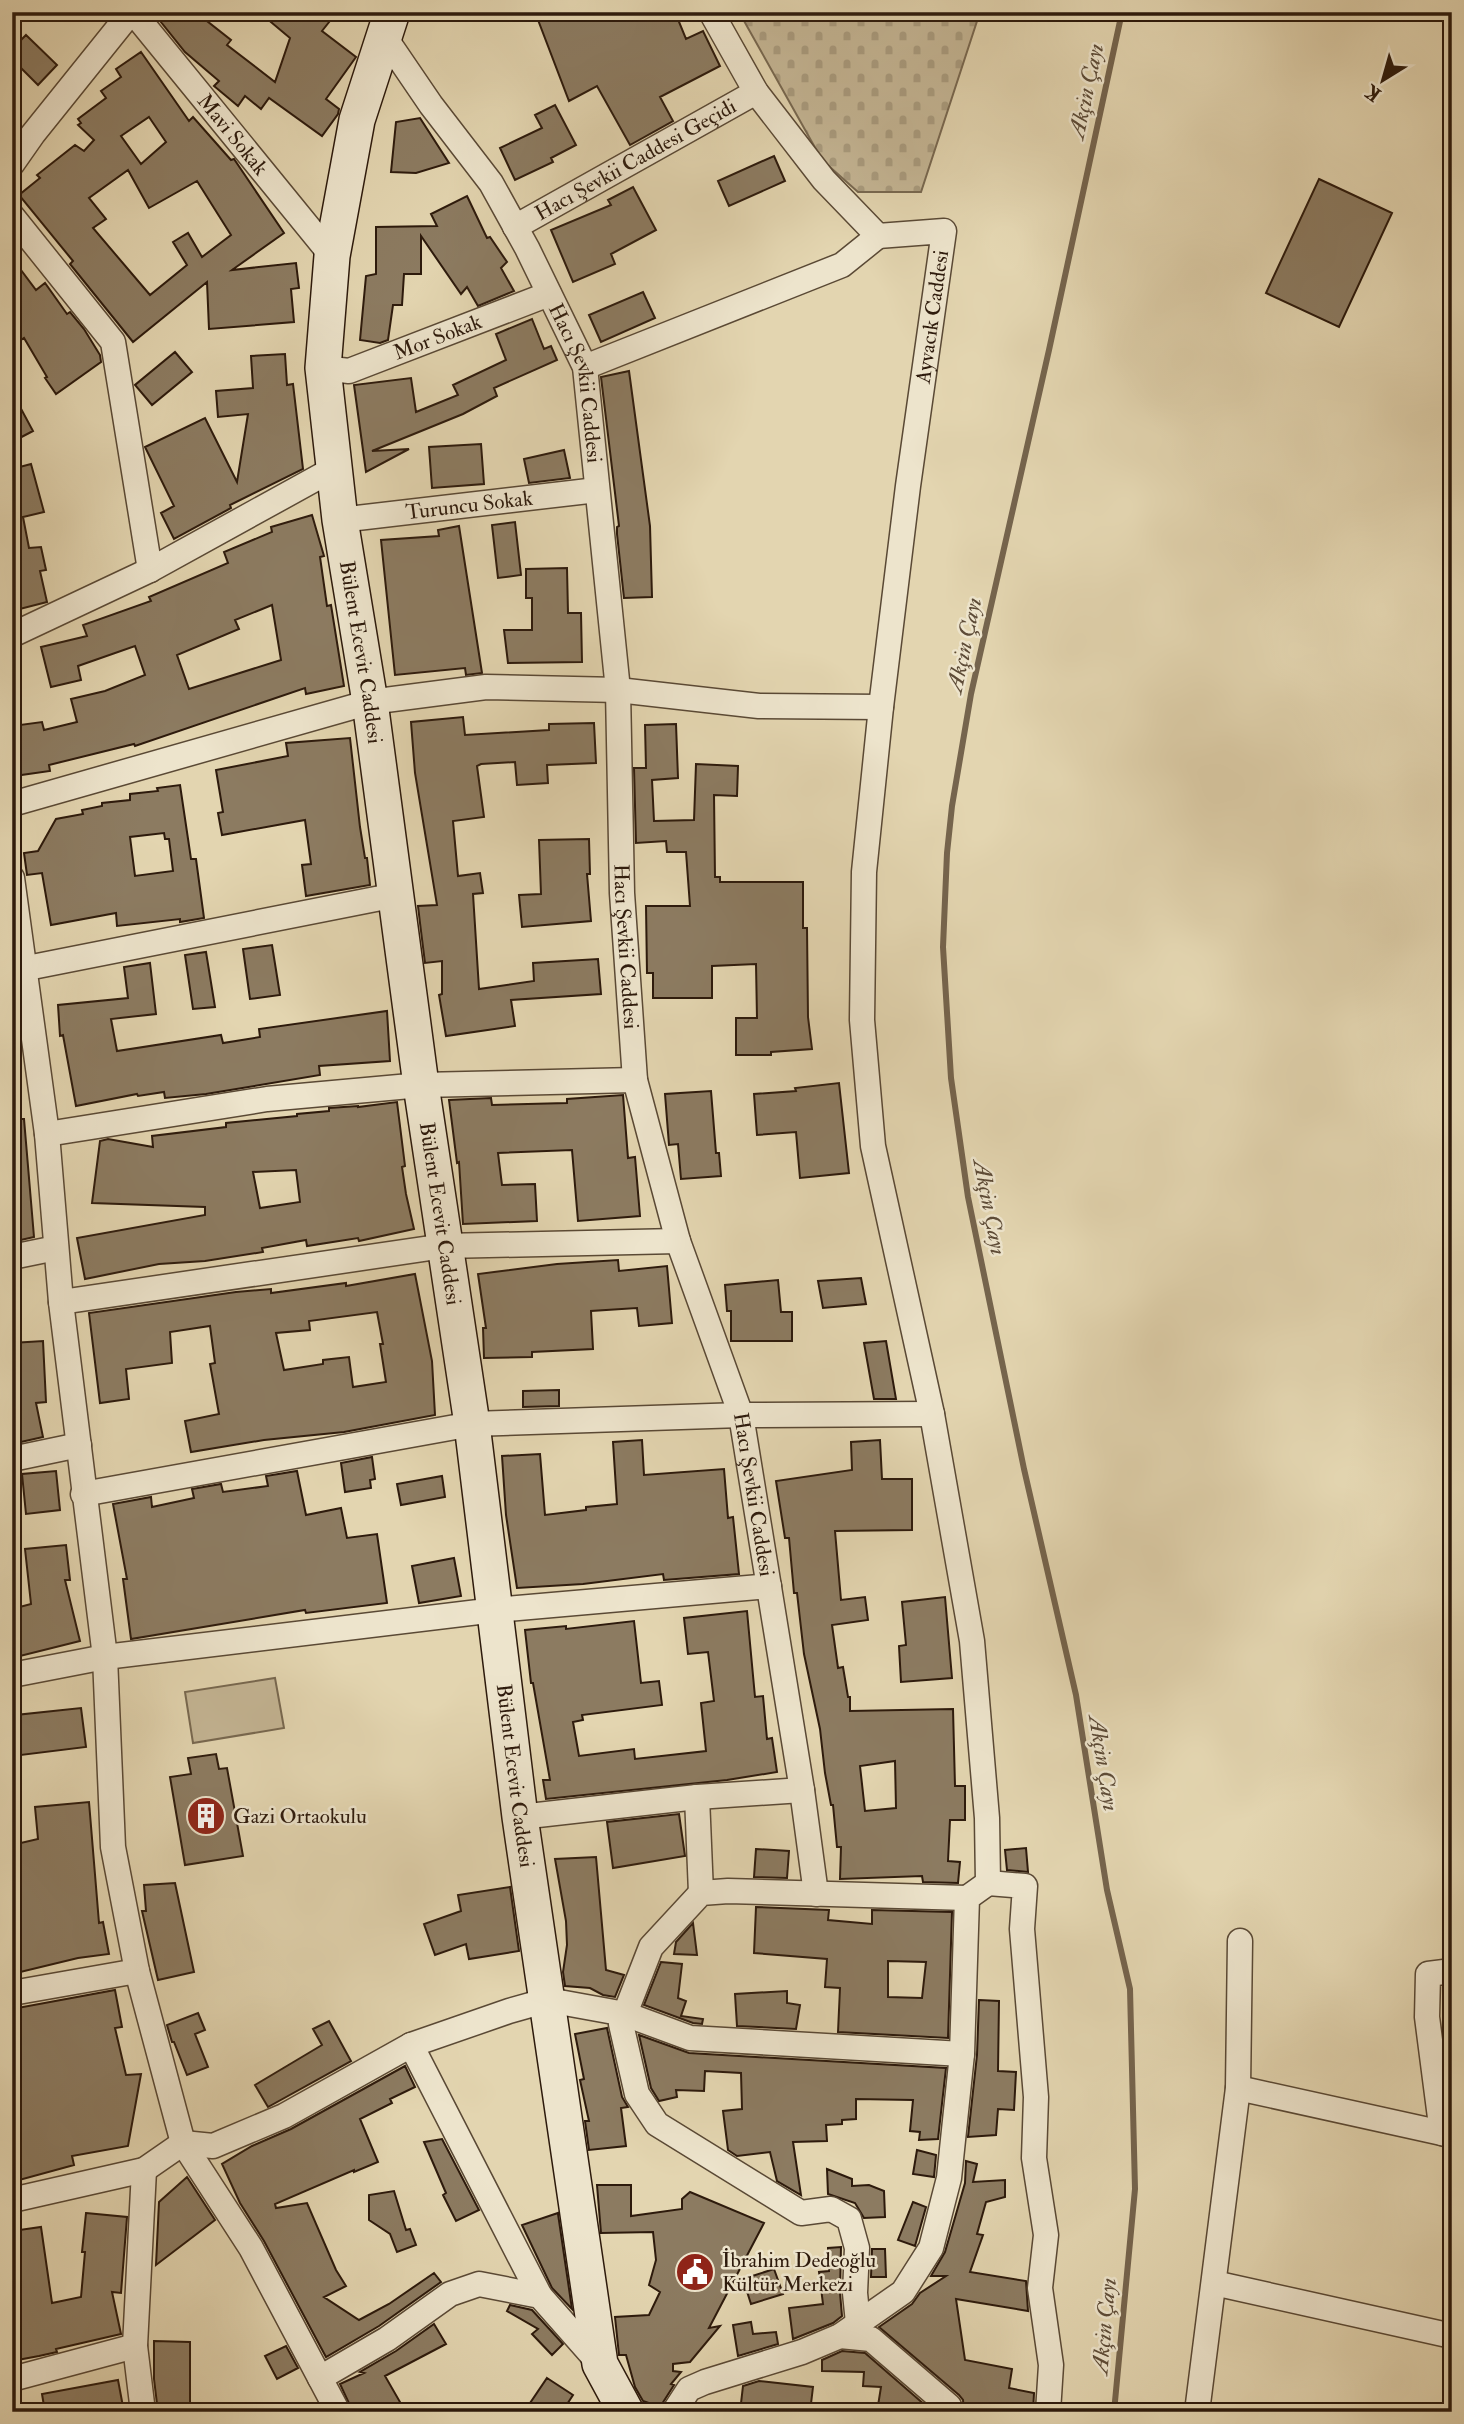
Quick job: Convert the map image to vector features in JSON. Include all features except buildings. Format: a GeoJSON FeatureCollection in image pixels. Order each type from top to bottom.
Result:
{"type":"FeatureCollection","features":[{"type":"Feature","properties":{"kind":"main road","name":"Bülent Ecevit Caddesi"},"geometry":{"type":"LineString","coordinates":[[388,24],[357,120],[332,256],[323,368],[340,520],[370,702],[421,1085],[472,1424],[520,1817],[600,2364],[626,2412]]}},
{"type":"Feature","properties":{"kind":"street"},"geometry":{"type":"LineString","coordinates":[[12,164],[33,134],[132,12]]}},
{"type":"Feature","properties":{"kind":"street","name":"Mavi Sokak"},"geometry":{"type":"LineString","coordinates":[[132,12],[332,256]]}},
{"type":"Feature","properties":{"kind":"street"},"geometry":{"type":"LineString","coordinates":[[585,367],[842,265],[878,236],[824,180],[756,93],[711,12]]}},
{"type":"Feature","properties":{"kind":"street","name":"Hacı Şevkii Caddesi"},"geometry":{"type":"LineString","coordinates":[[388,24],[431,105],[491,183],[585,367],[618,690],[622,893],[635,1080],[678,1241],[741,1415],[802,1790],[816,1894]]}},
{"type":"Feature","properties":{"kind":"street","name":"Hacı Şevkii Caddesi Geçidi"},"geometry":{"type":"LineString","coordinates":[[515,227],[756,93]]}},
{"type":"Feature","properties":{"kind":"street"},"geometry":{"type":"LineString","coordinates":[[12,216],[113,342],[150,570]]}},
{"type":"Feature","properties":{"kind":"street","name":"Ayvacık Caddesi"},"geometry":{"type":"LineString","coordinates":[[878,236],[944,230],[908,486],[881,707]]}},
{"type":"Feature","properties":{"kind":"street","name":"Mor Sokak"},"geometry":{"type":"LineString","coordinates":[[323,368],[349,371],[549,294]]}},
{"type":"Feature","properties":{"kind":"street"},"geometry":{"type":"LineString","coordinates":[[12,635],[150,570],[335,468]]}},
{"type":"Feature","properties":{"kind":"street","name":"Turuncu Sokak"},"geometry":{"type":"LineString","coordinates":[[340,520],[597,490]]}},
{"type":"Feature","properties":{"kind":"street"},"geometry":{"type":"LineString","coordinates":[[12,804],[370,702],[486,687],[618,690],[759,706],[881,707],[864,872],[862,1020],[873,1146],[932,1413],[972,1641],[987,1818],[988,1883]]}},
{"type":"Feature","properties":{"kind":"street"},"geometry":{"type":"LineString","coordinates":[[12,878],[19,970],[47,1134],[61,1302],[105,1657],[113,1847],[137,1971],[183,2143],[251,2248],[338,2412]]}},
{"type":"Feature","properties":{"kind":"street"},"geometry":{"type":"LineString","coordinates":[[19,970],[396,895]]}},
{"type":"Feature","properties":{"kind":"street"},"geometry":{"type":"LineString","coordinates":[[47,1134],[267,1099],[421,1085],[635,1080]]}},
{"type":"Feature","properties":{"kind":"street"},"geometry":{"type":"LineString","coordinates":[[61,1302],[444,1247],[678,1241]]}},
{"type":"Feature","properties":{"kind":"street"},"geometry":{"type":"LineString","coordinates":[[12,1256],[56,1248]]}},
{"type":"Feature","properties":{"kind":"street"},"geometry":{"type":"LineString","coordinates":[[83,1494],[472,1424],[741,1415],[932,1413]]}},
{"type":"Feature","properties":{"kind":"street"},"geometry":{"type":"LineString","coordinates":[[12,1459],[79,1445]]}},
{"type":"Feature","properties":{"kind":"street"},"geometry":{"type":"LineString","coordinates":[[12,1675],[105,1657],[495,1610],[769,1586]]}},
{"type":"Feature","properties":{"kind":"street"},"geometry":{"type":"LineString","coordinates":[[520,1817],[697,1797],[802,1790]]}},
{"type":"Feature","properties":{"kind":"street"},"geometry":{"type":"LineString","coordinates":[[697,1797],[701,1893]]}},
{"type":"Feature","properties":{"kind":"street"},"geometry":{"type":"LineString","coordinates":[[849,2330],[855,2293],[857,2248],[849,2219],[831,2209],[801,2213],[657,2124],[636,2094],[621,2024],[651,1947],[701,1893],[728,1891],[967,1898],[988,1883],[1025,1886],[1022,1929],[1036,2097],[1034,2158],[1046,2235],[1040,2288],[1051,2365],[1048,2412]]}},
{"type":"Feature","properties":{"kind":"street"},"geometry":{"type":"LineString","coordinates":[[674,2412],[689,2389],[697,2385],[802,2352],[849,2330],[903,2292],[931,2248],[949,2178],[962,2054],[967,1898]]}},
{"type":"Feature","properties":{"kind":"street"},"geometry":{"type":"LineString","coordinates":[[1197,2412],[1238,2088],[1240,1941]]}},
{"type":"Feature","properties":{"kind":"street"},"geometry":{"type":"LineString","coordinates":[[12,1993],[137,1971]]}},
{"type":"Feature","properties":{"kind":"street"},"geometry":{"type":"LineString","coordinates":[[1238,2088],[1447,2134],[1427,2017],[1428,1974],[1452,1971]]}},
{"type":"Feature","properties":{"kind":"street"},"geometry":{"type":"LineString","coordinates":[[12,2200],[144,2170],[183,2143],[213,2146],[284,2116],[411,2045],[548,2000],[625,2014],[690,2038],[962,2054]]}},
{"type":"Feature","properties":{"kind":"street"},"geometry":{"type":"LineString","coordinates":[[411,2045],[540,2295],[600,2364]]}},
{"type":"Feature","properties":{"kind":"street"},"geometry":{"type":"LineString","coordinates":[[142,2412],[135,2346],[144,2170]]}},
{"type":"Feature","properties":{"kind":"street"},"geometry":{"type":"LineString","coordinates":[[1214,2283],[1452,2336]]}},
{"type":"Feature","properties":{"kind":"street"},"geometry":{"type":"LineString","coordinates":[[320,2378],[387,2339],[450,2294],[479,2284],[540,2295]]}},
{"type":"Feature","properties":{"kind":"street"},"geometry":{"type":"LineString","coordinates":[[849,2330],[871,2339],[949,2406],[949,2412]]}},
{"type":"Feature","properties":{"kind":"street"},"geometry":{"type":"LineString","coordinates":[[12,2379],[135,2346]]}},
{"type":"Feature","properties":{"kind":"green space"},"geometry":{"type":"Polygon","coordinates":[[[739,12],[980,12],[921,192],[858,192],[822,160],[739,12]]]}},
{"type":"Feature","properties":{"kind":"green space"},"geometry":{"type":"Polygon","coordinates":[[[275,1678],[284,1728],[193,1743],[185,1692],[275,1678]]]}},
{"type":"Feature","properties":{"kind":"waterway","name":"Akçin Çayı"},"geometry":{"type":"LineString","coordinates":[[1114,2412],[1135,2189],[1130,1989],[1107,1890],[1076,1695],[1024,1469],[968,1197],[951,1078],[943,947],[952,806],[971,694],[1122,12]]}},
{"type":"Feature","properties":{"kind":"place","name":"Gazi Ortaokulu"},"geometry":{"type":"Point","coordinates":[206,1816]}},
{"type":"Feature","properties":{"kind":"place","name":"İbrahim Dedeoğlu Kültür Merkezi"},"geometry":{"type":"Point","coordinates":[695,2272]}}]}
